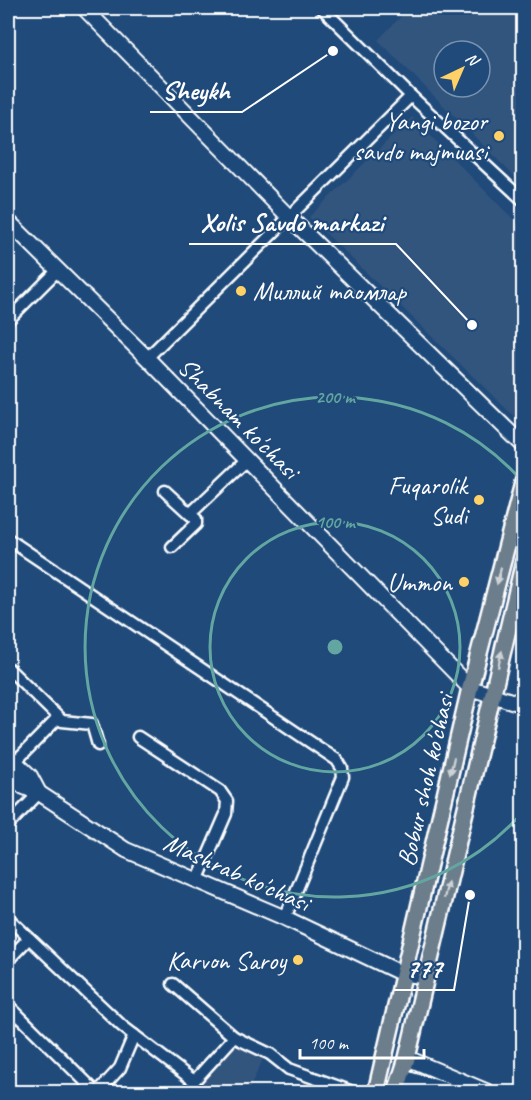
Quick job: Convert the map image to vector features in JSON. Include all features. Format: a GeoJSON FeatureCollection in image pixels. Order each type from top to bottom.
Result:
{"type":"FeatureCollection","features":[{"type":"Feature","properties":{"kind":"main road","name":"Bobur shoh ko'chasi"},"geometry":{"type":"LineString","coordinates":[[376,1092],[385,1062],[403,974],[470,688],[524,479]]}},
{"type":"Feature","properties":{"kind":"main road","name":"Bobur shoh ko'chasi"},"geometry":{"type":"LineString","coordinates":[[396,1092],[407,1058],[524,561]]}},
{"type":"Feature","properties":{"kind":"street"},"geometry":{"type":"LineString","coordinates":[[84,8],[289,217],[524,446]]}},
{"type":"Feature","properties":{"kind":"street"},"geometry":{"type":"LineString","coordinates":[[322,8],[411,96],[524,201]]}},
{"type":"Feature","properties":{"kind":"street"},"geometry":{"type":"LineString","coordinates":[[147,358],[411,96]]}},
{"type":"Feature","properties":{"kind":"street","name":"Shabnam ko'chasi"},"geometry":{"type":"LineString","coordinates":[[8,221],[147,358],[470,688],[524,705]]}},
{"type":"Feature","properties":{"kind":"street"},"geometry":{"type":"LineString","coordinates":[[8,320],[57,271]]}},
{"type":"Feature","properties":{"kind":"street"},"geometry":{"type":"LineString","coordinates":[[190,514],[247,460]]}},
{"type":"Feature","properties":{"kind":"street"},"geometry":{"type":"LineString","coordinates":[[165,491],[196,519],[196,524],[172,547]]}},
{"type":"Feature","properties":{"kind":"street"},"geometry":{"type":"LineString","coordinates":[[8,538],[337,760],[342,768],[343,777],[285,918]]}},
{"type":"Feature","properties":{"kind":"street"},"geometry":{"type":"LineString","coordinates":[[8,668],[62,721],[92,724],[98,745]]}},
{"type":"Feature","properties":{"kind":"street"},"geometry":{"type":"LineString","coordinates":[[10,763],[58,718]]}},
{"type":"Feature","properties":{"kind":"street"},"geometry":{"type":"LineString","coordinates":[[138,736],[220,791],[226,801],[226,814],[197,880]]}},
{"type":"Feature","properties":{"kind":"street","name":"Mashrab ko'chasi"},"geometry":{"type":"LineString","coordinates":[[10,763],[24,787],[39,793],[126,850],[285,918],[403,974],[425,976]]}},
{"type":"Feature","properties":{"kind":"street"},"geometry":{"type":"LineString","coordinates":[[8,825],[39,793]]}},
{"type":"Feature","properties":{"kind":"street"},"geometry":{"type":"LineString","coordinates":[[8,918],[134,1035],[194,1081],[234,1037]]}},
{"type":"Feature","properties":{"kind":"street"},"geometry":{"type":"LineString","coordinates":[[8,960],[29,938]]}},
{"type":"Feature","properties":{"kind":"street"},"geometry":{"type":"LineString","coordinates":[[173,984],[234,1037],[270,1054],[290,1069],[353,1092]]}},
{"type":"Feature","properties":{"kind":"street"},"geometry":{"type":"LineString","coordinates":[[8,1005],[97,1092],[120,1068],[134,1035]]}},
{"type":"Feature","properties":{"kind":"street"},"geometry":{"type":"LineString","coordinates":[[8,1023],[16,1014]]}},
{"type":"Feature","properties":{"kind":"street"},"geometry":{"type":"LineString","coordinates":[[407,1058],[488,1092]]}},
{"type":"Feature","properties":{"kind":"street"},"geometry":{"type":"LineString","coordinates":[[401,1077],[452,1092]]}},
{"type":"Feature","properties":{"kind":"shaded area","name":"Yangi bozor savdo majmuasi"},"geometry":{"type":"Polygon","coordinates":[[[409,8],[523,8],[523,185],[437,99],[492,99],[492,39],[432,39],[432,94],[378,40],[409,8]]]}},
{"type":"Feature","properties":{"kind":"shaded area"},"geometry":{"type":"Polygon","coordinates":[[[412,117],[523,229],[523,425],[309,217],[412,117]]]}},
{"type":"Feature","properties":{"kind":"shaded area"},"geometry":{"type":"Polygon","coordinates":[[[231,1044],[263,1059],[248,1092],[185,1092],[231,1044]]]}},
{"type":"Feature","properties":{"kind":"place","name":"Sheykh"},"geometry":{"type":"Point","coordinates":[333,51]}},
{"type":"Feature","properties":{"kind":"place","name":"Yangi bozor savdo majmuasi"},"geometry":{"type":"Point","coordinates":[499,136]}},
{"type":"Feature","properties":{"kind":"place","name":"Миллий таомлар"},"geometry":{"type":"Point","coordinates":[241,291]}},
{"type":"Feature","properties":{"kind":"place","name":"Xolis Savdo markazi"},"geometry":{"type":"Point","coordinates":[472,325]}},
{"type":"Feature","properties":{"kind":"place","name":"Fuqarolik Sudi"},"geometry":{"type":"Point","coordinates":[479,500]}},
{"type":"Feature","properties":{"kind":"place","name":"Ummon"},"geometry":{"type":"Point","coordinates":[464,582]}},
{"type":"Feature","properties":{"kind":"place","name":"777"},"geometry":{"type":"Point","coordinates":[470,895]}},
{"type":"Feature","properties":{"kind":"place","name":"Karvon Saroy"},"geometry":{"type":"Point","coordinates":[298,960]}}]}
